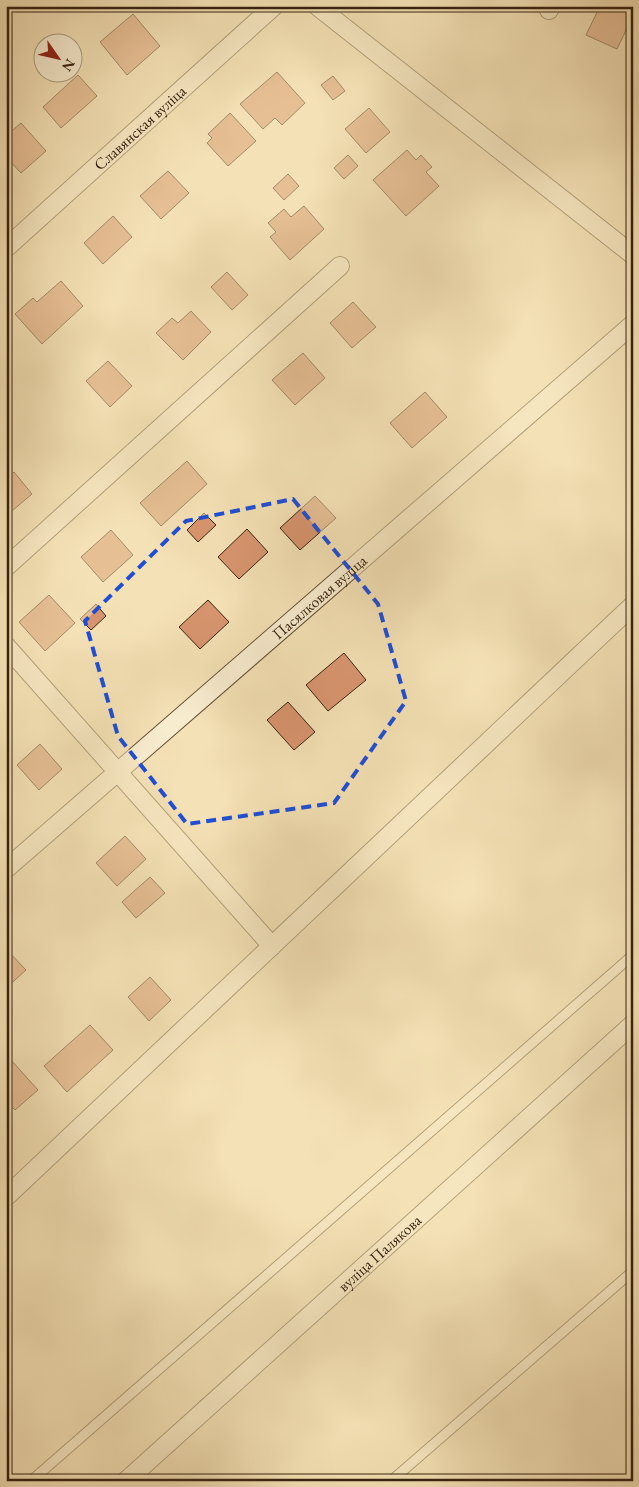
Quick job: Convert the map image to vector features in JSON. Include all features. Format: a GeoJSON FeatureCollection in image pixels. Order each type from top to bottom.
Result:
{"type":"FeatureCollection","features":[{"type":"Feature","properties":{"kind":"street","name":"Славянская вуліца"},"geometry":{"type":"LineString","coordinates":[[6,248],[274,6]]}},
{"type":"Feature","properties":{"kind":"street"},"geometry":{"type":"LineString","coordinates":[[317,6],[633,255]]}},
{"type":"Feature","properties":{"kind":"street"},"geometry":{"type":"LineString","coordinates":[[6,567],[340,266]]}},
{"type":"Feature","properties":{"kind":"street","name":"Пасялковая вуліца"},"geometry":{"type":"LineString","coordinates":[[6,869],[633,324]]}},
{"type":"Feature","properties":{"kind":"street"},"geometry":{"type":"LineString","coordinates":[[6,1196],[633,605]]}},
{"type":"Feature","properties":{"kind":"street"},"geometry":{"type":"LineString","coordinates":[[6,646],[272,946]]}},
{"type":"Feature","properties":{"kind":"street","name":"вуліца Палякова"},"geometry":{"type":"LineString","coordinates":[[126,1481],[633,1024]]}},
{"type":"Feature","properties":{"kind":"lane"},"geometry":{"type":"LineString","coordinates":[[31,1481],[633,956]]}},
{"type":"Feature","properties":{"kind":"lane"},"geometry":{"type":"LineString","coordinates":[[392,1481],[633,1271]]}},
{"type":"Feature","properties":{"kind":"highlighted area"},"geometry":{"type":"Polygon","coordinates":[[[293,499],[378,604],[406,701],[334,803],[187,824],[118,736],[85,621],[186,521],[293,499]]]}},
{"type":"Feature","properties":{"kind":"building"},"geometry":{"type":"Polygon","coordinates":[[[600,6],[633,6],[633,16],[617,49],[586,35],[600,6]]]}},
{"type":"Feature","properties":{"kind":"building"},"geometry":{"type":"Polygon","coordinates":[[[133,14],[160,46],[127,75],[100,42],[133,14]]]}},
{"type":"Feature","properties":{"kind":"building"},"geometry":{"type":"Polygon","coordinates":[[[277,72],[305,103],[282,125],[275,118],[263,129],[240,104],[277,72]]]}},
{"type":"Feature","properties":{"kind":"building"},"geometry":{"type":"Polygon","coordinates":[[[333,76],[345,91],[333,100],[321,85],[333,76]]]}},
{"type":"Feature","properties":{"kind":"building"},"geometry":{"type":"Polygon","coordinates":[[[82,79],[97,96],[61,128],[43,107],[70,82],[82,82],[82,79]]]}},
{"type":"Feature","properties":{"kind":"building"},"geometry":{"type":"Polygon","coordinates":[[[369,108],[390,132],[366,153],[345,129],[369,108]]]}},
{"type":"Feature","properties":{"kind":"building"},"geometry":{"type":"Polygon","coordinates":[[[230,113],[256,141],[228,166],[207,143],[212,138],[208,134],[230,113]]]}},
{"type":"Feature","properties":{"kind":"building"},"geometry":{"type":"Polygon","coordinates":[[[21,123],[46,151],[21,173],[6,157],[6,136],[21,123]]]}},
{"type":"Feature","properties":{"kind":"building"},"geometry":{"type":"Polygon","coordinates":[[[407,150],[416,160],[421,155],[432,167],[426,172],[439,186],[406,216],[373,180],[407,150]]]}},
{"type":"Feature","properties":{"kind":"building"},"geometry":{"type":"Polygon","coordinates":[[[348,155],[358,166],[344,179],[334,168],[348,155]]]}},
{"type":"Feature","properties":{"kind":"building"},"geometry":{"type":"Polygon","coordinates":[[[168,171],[189,193],[161,219],[140,196],[168,171]]]}},
{"type":"Feature","properties":{"kind":"building"},"geometry":{"type":"Polygon","coordinates":[[[288,174],[299,186],[284,200],[273,188],[288,174]]]}},
{"type":"Feature","properties":{"kind":"building"},"geometry":{"type":"Polygon","coordinates":[[[304,206],[324,229],[290,260],[270,237],[276,232],[268,223],[284,209],[291,217],[304,206]]]}},
{"type":"Feature","properties":{"kind":"building"},"geometry":{"type":"Polygon","coordinates":[[[113,216],[132,237],[103,264],[84,243],[113,216]]]}},
{"type":"Feature","properties":{"kind":"building"},"geometry":{"type":"Polygon","coordinates":[[[227,272],[248,295],[232,310],[211,287],[227,272]]]}},
{"type":"Feature","properties":{"kind":"building"},"geometry":{"type":"Polygon","coordinates":[[[61,281],[83,306],[42,344],[15,314],[33,298],[37,302],[61,281]]]}},
{"type":"Feature","properties":{"kind":"building"},"geometry":{"type":"Polygon","coordinates":[[[353,302],[376,327],[352,348],[330,323],[353,302]]]}},
{"type":"Feature","properties":{"kind":"building"},"geometry":{"type":"Polygon","coordinates":[[[191,311],[211,332],[183,360],[156,333],[172,318],[178,323],[191,311]]]}},
{"type":"Feature","properties":{"kind":"building"},"geometry":{"type":"Polygon","coordinates":[[[303,353],[325,378],[295,405],[272,380],[303,353]]]}},
{"type":"Feature","properties":{"kind":"building"},"geometry":{"type":"Polygon","coordinates":[[[108,361],[132,386],[110,407],[86,381],[108,361]]]}},
{"type":"Feature","properties":{"kind":"building"},"geometry":{"type":"Polygon","coordinates":[[[425,392],[447,417],[412,448],[390,423],[425,392]]]}},
{"type":"Feature","properties":{"kind":"building"},"geometry":{"type":"Polygon","coordinates":[[[187,461],[207,484],[161,526],[140,503],[187,461]]]}},
{"type":"Feature","properties":{"kind":"building"},"geometry":{"type":"Polygon","coordinates":[[[14,472],[32,494],[6,516],[6,479],[14,472]]]}},
{"type":"Feature","properties":{"kind":"building"},"geometry":{"type":"Polygon","coordinates":[[[315,496],[336,518],[300,550],[280,528],[315,496]]]}},
{"type":"Feature","properties":{"kind":"building"},"geometry":{"type":"Polygon","coordinates":[[[204,513],[216,525],[198,542],[187,530],[204,513]]]}},
{"type":"Feature","properties":{"kind":"building"},"geometry":{"type":"Polygon","coordinates":[[[247,529],[268,552],[239,579],[218,557],[247,529]]]}},
{"type":"Feature","properties":{"kind":"building"},"geometry":{"type":"Polygon","coordinates":[[[111,530],[133,555],[103,582],[81,557],[111,530]]]}},
{"type":"Feature","properties":{"kind":"building"},"geometry":{"type":"Polygon","coordinates":[[[49,595],[75,623],[45,651],[19,622],[49,595]]]}},
{"type":"Feature","properties":{"kind":"building"},"geometry":{"type":"Polygon","coordinates":[[[208,600],[229,622],[200,649],[179,627],[208,600]]]}},
{"type":"Feature","properties":{"kind":"building"},"geometry":{"type":"Polygon","coordinates":[[[96,604],[106,616],[91,630],[80,619],[96,604]]]}},
{"type":"Feature","properties":{"kind":"building"},"geometry":{"type":"Polygon","coordinates":[[[344,653],[366,680],[328,711],[306,685],[344,653]]]}},
{"type":"Feature","properties":{"kind":"building"},"geometry":{"type":"Polygon","coordinates":[[[288,702],[315,732],[294,750],[267,720],[288,702]]]}},
{"type":"Feature","properties":{"kind":"building"},"geometry":{"type":"Polygon","coordinates":[[[40,744],[62,769],[39,790],[17,765],[40,744]]]}},
{"type":"Feature","properties":{"kind":"building"},"geometry":{"type":"Polygon","coordinates":[[[125,836],[146,859],[117,886],[96,863],[125,836]]]}},
{"type":"Feature","properties":{"kind":"building"},"geometry":{"type":"Polygon","coordinates":[[[150,877],[165,893],[136,918],[122,902],[150,877]]]}},
{"type":"Feature","properties":{"kind":"building"},"geometry":{"type":"Polygon","coordinates":[[[6,949],[26,970],[6,988],[6,949]]]}},
{"type":"Feature","properties":{"kind":"building"},"geometry":{"type":"Polygon","coordinates":[[[150,977],[171,1000],[149,1021],[128,997],[150,977]]]}},
{"type":"Feature","properties":{"kind":"building"},"geometry":{"type":"Polygon","coordinates":[[[90,1025],[113,1050],[67,1092],[44,1066],[90,1025]]]}},
{"type":"Feature","properties":{"kind":"building"},"geometry":{"type":"Polygon","coordinates":[[[11,1060],[38,1090],[15,1110],[6,1101],[6,1065],[11,1060]]]}}]}
